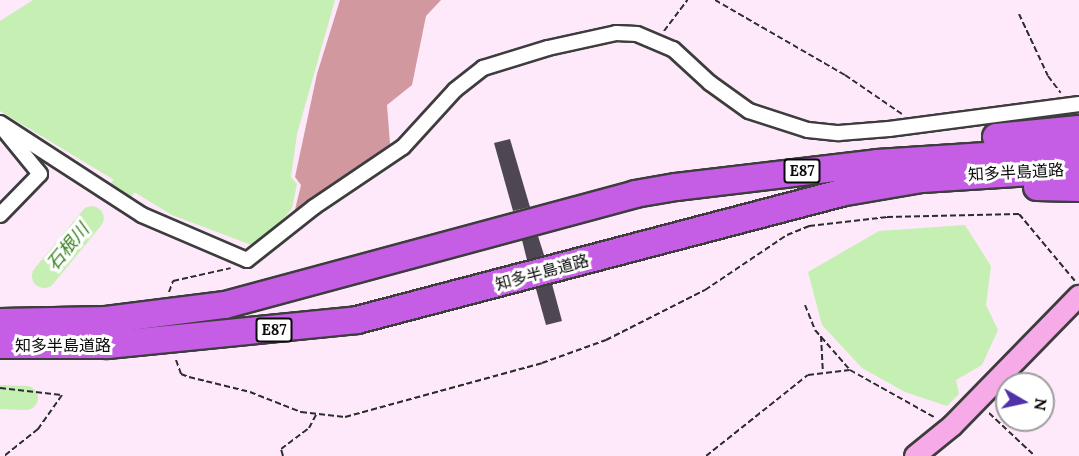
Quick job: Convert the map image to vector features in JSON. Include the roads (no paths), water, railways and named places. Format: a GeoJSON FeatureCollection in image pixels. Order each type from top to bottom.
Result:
{"type":"FeatureCollection","features":[{"type":"Feature","properties":{"kind":"highway"},"geometry":{"type":"LineString","coordinates":[[813,170],[884,150],[1079,129]]}},
{"type":"Feature","properties":{"kind":"highway","name":"知多半島道路"},"geometry":{"type":"LineString","coordinates":[[0,322],[106,320],[193,311],[635,194],[813,170],[1079,150]]}},
{"type":"Feature","properties":{"kind":"highway","name":"知多半島道路"},"geometry":{"type":"LineString","coordinates":[[0,345],[119,345],[357,320],[840,193],[922,179],[1079,169]]}},
{"type":"Feature","properties":{"kind":"highway"},"geometry":{"type":"LineString","coordinates":[[840,193],[1079,188]]}},
{"type":"Feature","properties":{"kind":"main road"},"geometry":{"type":"LineString","coordinates":[[915,456],[952,426],[1078,297]]}},
{"type":"Feature","properties":{"kind":"street"},"geometry":{"type":"LineString","coordinates":[[1,124],[142,215],[247,260],[314,207],[403,147],[455,90],[483,68],[548,48],[616,33],[657,40],[673,49],[729,98],[767,120],[838,133],[914,126],[1073,104]]}},
{"type":"Feature","properties":{"kind":"street"},"geometry":{"type":"LineString","coordinates":[[0,215],[40,174],[1,124]]}},
{"type":"Feature","properties":{"kind":"waterway","name":"石根川"},"geometry":{"type":"LineString","coordinates":[[121,190],[135,172]]}},
{"type":"Feature","properties":{"kind":"waterway","name":"石根川"},"geometry":{"type":"LineString","coordinates":[[44,276],[92,218]]}},
{"type":"Feature","properties":{"kind":"waterway","name":"石根川"},"geometry":{"type":"LineString","coordinates":[[0,397],[26,398]]}}]}
